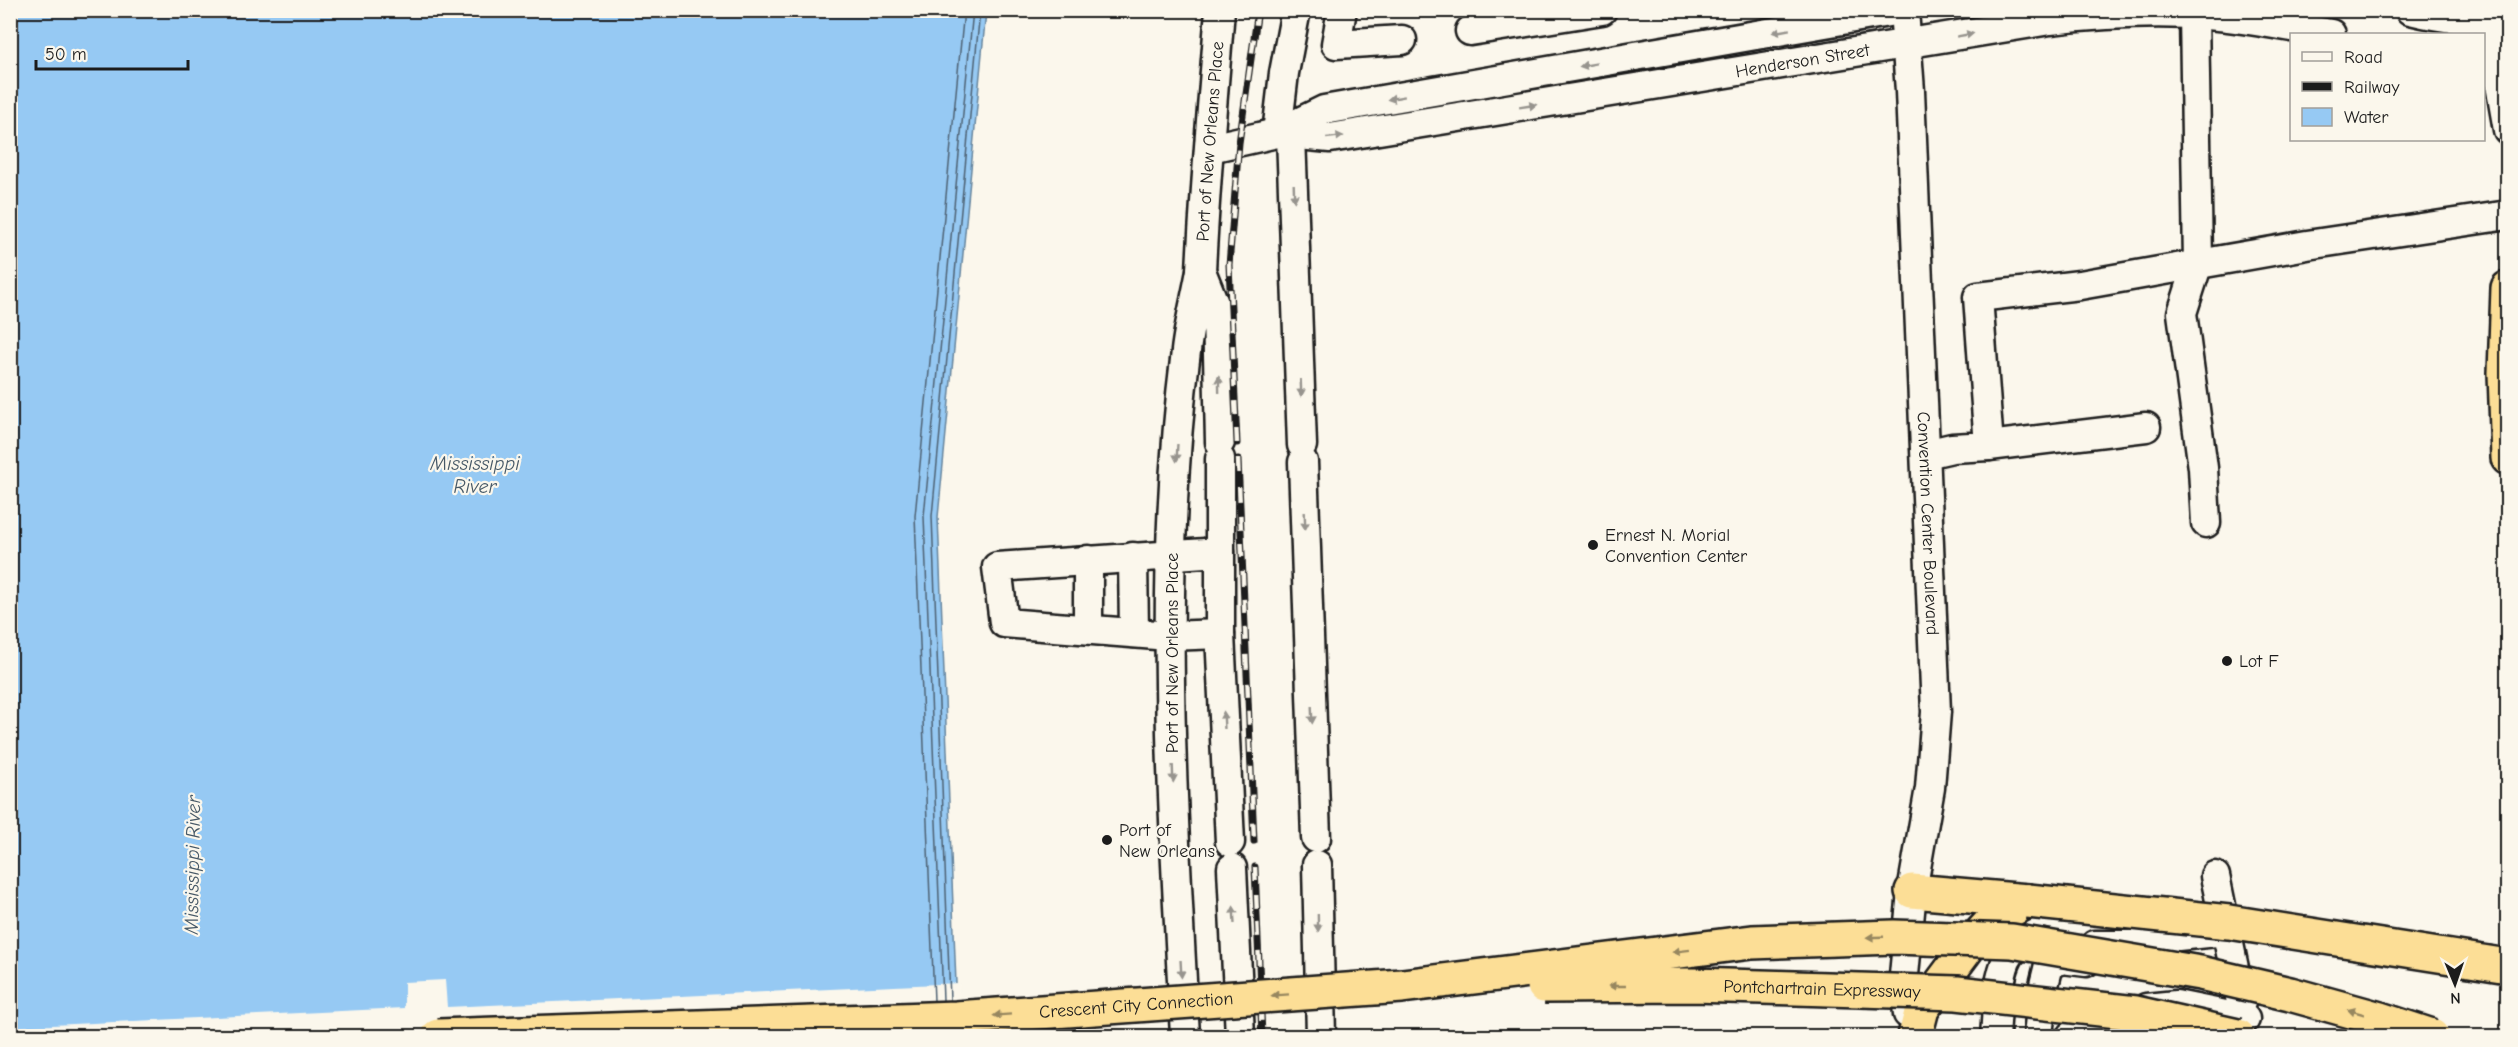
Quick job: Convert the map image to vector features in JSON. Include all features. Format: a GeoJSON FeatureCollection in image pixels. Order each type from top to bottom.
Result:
{"type":"FeatureCollection","features":[{"type":"Feature","properties":{"kind":"highway"},"geometry":{"type":"LineString","coordinates":[[2508,288],[2505,373],[2508,458]]}},
{"type":"Feature","properties":{"kind":"highway"},"geometry":{"type":"LineString","coordinates":[[1912,891],[2229,922],[2508,966]]}},
{"type":"Feature","properties":{"kind":"highway"},"geometry":{"type":"LineString","coordinates":[[1913,1036],[1922,1009],[1969,946],[1995,918],[2028,901]]}},
{"type":"Feature","properties":{"kind":"highway"},"geometry":{"type":"LineString","coordinates":[[1402,986],[1752,942],[1894,937],[2012,941],[2200,973],[2302,997],[2432,1036]]}},
{"type":"Feature","properties":{"kind":"highway","name":"Pontchartrain Expressway"},"geometry":{"type":"LineString","coordinates":[[1402,986],[1693,985],[1957,993],[2136,1013],[2243,1021]]}},
{"type":"Feature","properties":{"kind":"highway","name":"Crescent City Connection"},"geometry":{"type":"LineString","coordinates":[[438,1036],[956,1018],[1402,986]]}},
{"type":"Feature","properties":{"kind":"street","name":"Port of New Orleans Place"},"geometry":{"type":"LineString","coordinates":[[1185,1036],[1175,844],[1169,636],[1178,420],[1186,349],[1201,271],[1203,200],[1210,148],[1220,10]]}},
{"type":"Feature","properties":{"kind":"street"},"geometry":{"type":"LineString","coordinates":[[1296,10],[1284,74],[1284,134],[1303,453],[1321,1036]]}},
{"type":"Feature","properties":{"kind":"street"},"geometry":{"type":"LineString","coordinates":[[1342,10],[1336,44],[1402,40]]}},
{"type":"Feature","properties":{"kind":"street"},"geometry":{"type":"LineString","coordinates":[[1470,31],[1602,10]]}},
{"type":"Feature","properties":{"kind":"street","name":"Henderson Street"},"geometry":{"type":"LineString","coordinates":[[1284,134],[1324,110],[1902,10]]}},
{"type":"Feature","properties":{"kind":"street","name":"Convention Center Boulevard"},"geometry":{"type":"LineString","coordinates":[[1902,10],[1907,45],[1936,712],[1930,788],[1912,891],[1904,975],[1913,1036]]}},
{"type":"Feature","properties":{"kind":"street"},"geometry":{"type":"LineString","coordinates":[[2409,10],[2451,19],[2494,15],[2496,65],[2508,130]]}},
{"type":"Feature","properties":{"kind":"street","name":"Henderson Street"},"geometry":{"type":"LineString","coordinates":[[1210,148],[1284,134],[1330,138],[2089,16],[2194,14],[2262,21],[2326,33]]}},
{"type":"Feature","properties":{"kind":"street"},"geometry":{"type":"LineString","coordinates":[[2194,14],[2199,263],[2182,313],[2203,468],[2206,523]]}},
{"type":"Feature","properties":{"kind":"street"},"geometry":{"type":"LineString","coordinates":[[1457,88],[1462,117]]}},
{"type":"Feature","properties":{"kind":"street"},"geometry":{"type":"LineString","coordinates":[[1989,446],[1978,297],[2080,285],[2328,241],[2508,215]]}},
{"type":"Feature","properties":{"kind":"street","name":"Port of New Orleans Place"},"geometry":{"type":"LineString","coordinates":[[1201,271],[1217,311],[1220,634],[1240,1036]]}},
{"type":"Feature","properties":{"kind":"street"},"geometry":{"type":"LineString","coordinates":[[1926,454],[1952,448],[1989,446],[2146,427]]}},
{"type":"Feature","properties":{"kind":"street"},"geometry":{"type":"LineString","coordinates":[[1220,552],[997,567],[1004,623],[1169,636],[1220,634]]}},
{"type":"Feature","properties":{"kind":"street"},"geometry":{"type":"LineString","coordinates":[[1133,557],[1134,633]]}},
{"type":"Feature","properties":{"kind":"street"},"geometry":{"type":"LineString","coordinates":[[1088,560],[1088,629]]}},
{"type":"Feature","properties":{"kind":"street"},"geometry":{"type":"LineString","coordinates":[[2216,876],[2243,1021]]}},
{"type":"Feature","properties":{"kind":"street"},"geometry":{"type":"LineString","coordinates":[[1995,1036],[2001,976],[2010,953],[2019,947],[2050,944],[2133,945],[2149,939],[2226,931]]}},
{"type":"Feature","properties":{"kind":"street"},"geometry":{"type":"LineString","coordinates":[[1980,1036],[1989,963],[1997,945],[2020,934],[2139,936],[2149,939]]}},
{"type":"Feature","properties":{"kind":"street"},"geometry":{"type":"LineString","coordinates":[[2037,1036],[2046,971],[2049,965],[2062,959],[2243,1021]]}},
{"type":"Feature","properties":{"kind":"street"},"geometry":{"type":"LineString","coordinates":[[2041,1008],[2090,1013],[2176,1005],[2243,1021]]}},
{"type":"Feature","properties":{"kind":"street"},"geometry":{"type":"LineString","coordinates":[[2071,1036],[2081,1031],[2118,1036]]}},
{"type":"Feature","properties":{"kind":"water","name":"Mississippi River"},"geometry":{"type":"Polygon","coordinates":[[[10,11],[986,11],[938,517],[958,1036],[11,1036],[10,11]]]}},
{"type":"Feature","properties":{"kind":"pier"},"geometry":{"type":"Polygon","coordinates":[[[445,980],[447,1007],[959,983],[961,1035],[10,1036],[11,1027],[404,1008],[404,982],[445,980]]]}},
{"type":"Feature","properties":{"kind":"railway"},"geometry":{"type":"LineString","coordinates":[[1237,443],[1229,265],[1239,143],[1258,10]]}},
{"type":"Feature","properties":{"kind":"railway"},"geometry":{"type":"LineString","coordinates":[[1238,459],[1254,841]]}},
{"type":"Feature","properties":{"kind":"railway"},"geometry":{"type":"LineString","coordinates":[[1255,867],[1262,1036]]}},
{"type":"Feature","properties":{"kind":"place","name":"Ernest N. Morial Convention Center"},"geometry":{"type":"Point","coordinates":[1593,545]}},
{"type":"Feature","properties":{"kind":"place","name":"Lot F"},"geometry":{"type":"Point","coordinates":[2227,661]}},
{"type":"Feature","properties":{"kind":"place","name":"Port of New Orleans"},"geometry":{"type":"Point","coordinates":[1107,840]}}]}
